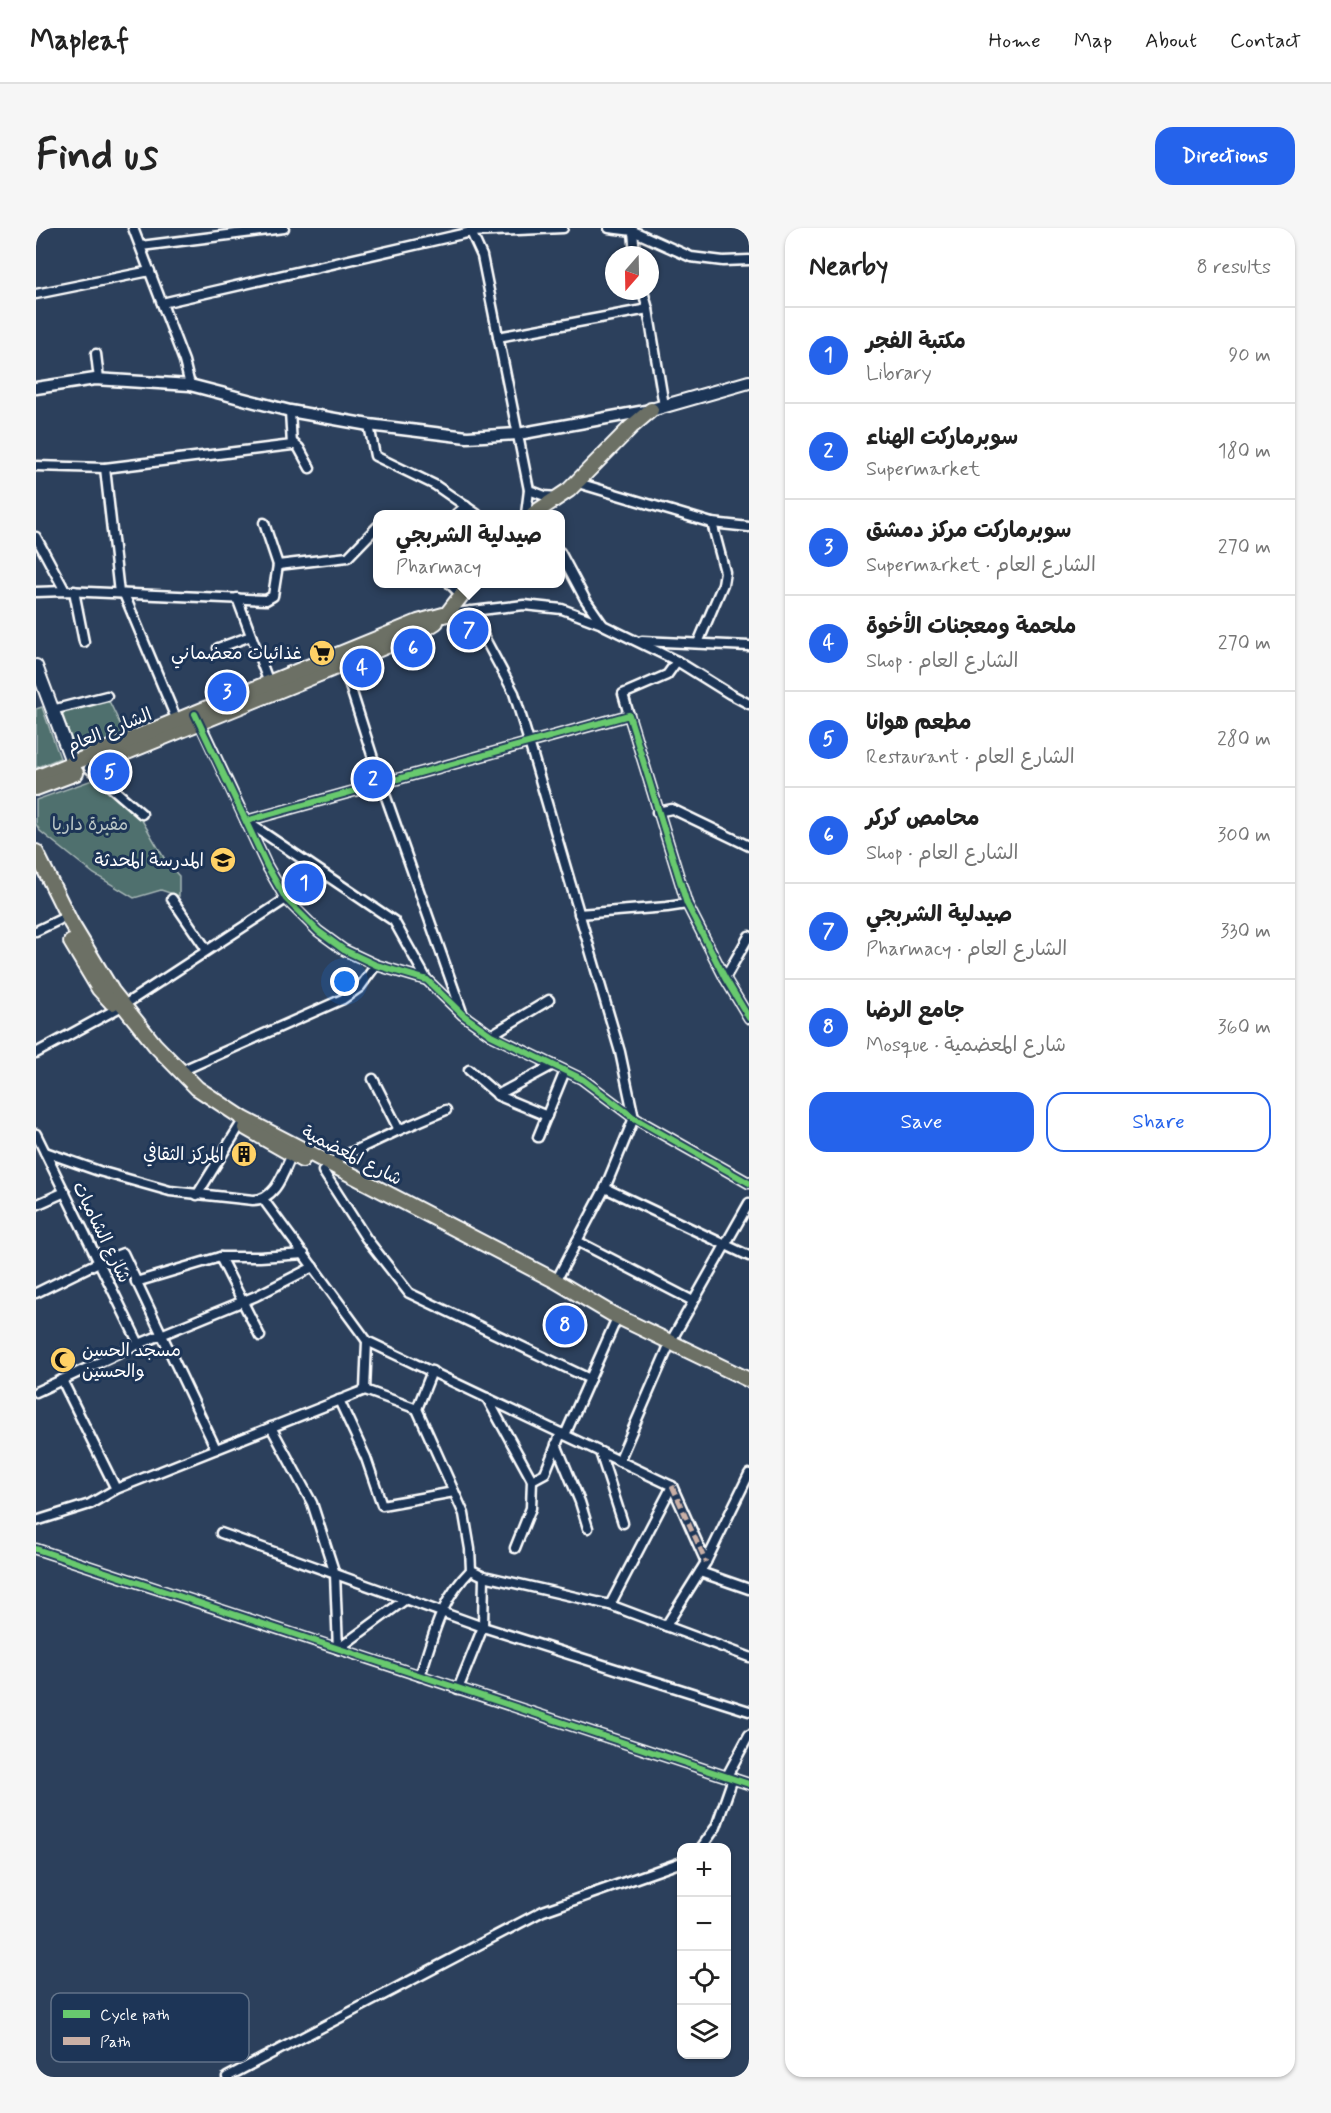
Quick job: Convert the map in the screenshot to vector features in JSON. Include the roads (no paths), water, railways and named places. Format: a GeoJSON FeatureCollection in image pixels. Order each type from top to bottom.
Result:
{"type":"FeatureCollection","features":[{"type":"Feature","properties":{"kind":"main road"},"geometry":{"type":"LineString","coordinates":[[543,510],[578,483],[632,427],[658,408],[749,382]]}},
{"type":"Feature","properties":{"kind":"main road"},"geometry":{"type":"LineString","coordinates":[[447,614],[465,589]]}},
{"type":"Feature","properties":{"kind":"main road","name":"الشارع العام"},"geometry":{"type":"LineString","coordinates":[[36,788],[342,659],[422,631],[447,614]]}},
{"type":"Feature","properties":{"kind":"main road"},"geometry":{"type":"LineString","coordinates":[[198,718],[269,683],[342,659]]}},
{"type":"Feature","properties":{"kind":"main road"},"geometry":{"type":"LineString","coordinates":[[36,666],[52,710],[79,768]]}},
{"type":"Feature","properties":{"kind":"main road","name":"الشارع العام"},"geometry":{"type":"LineString","coordinates":[[36,778],[79,768]]}},
{"type":"Feature","properties":{"kind":"main road","name":"شارع المعضمية"},"geometry":{"type":"LineString","coordinates":[[36,852],[79,937],[120,1006],[178,1075],[211,1103],[293,1150],[612,1314],[749,1389]]}},
{"type":"Feature","properties":{"kind":"main road","name":"شارع المعضمية"},"geometry":{"type":"LineString","coordinates":[[36,873],[59,920],[99,989],[120,1006],[197,1088],[242,1122]]}},
{"type":"Feature","properties":{"kind":"main road","name":"شارع المعضمية"},"geometry":{"type":"LineString","coordinates":[[554,1285],[616,1320],[749,1380]]}},
{"type":"Feature","properties":{"kind":"street"},"geometry":{"type":"LineString","coordinates":[[133,228],[184,361],[190,385]]}},
{"type":"Feature","properties":{"kind":"street"},"geometry":{"type":"LineString","coordinates":[[141,246],[285,228]]}},
{"type":"Feature","properties":{"kind":"street"},"geometry":{"type":"LineString","coordinates":[[162,303],[471,230],[563,228]]}},
{"type":"Feature","properties":{"kind":"street"},"geometry":{"type":"LineString","coordinates":[[609,228],[633,231],[691,257],[723,261],[749,260]]}},
{"type":"Feature","properties":{"kind":"street"},"geometry":{"type":"LineString","coordinates":[[471,230],[482,256],[518,434],[529,490],[526,510]]}},
{"type":"Feature","properties":{"kind":"street"},"geometry":{"type":"LineString","coordinates":[[633,231],[634,246]]}},
{"type":"Feature","properties":{"kind":"street"},"geometry":{"type":"LineString","coordinates":[[36,294],[150,271]]}},
{"type":"Feature","properties":{"kind":"street"},"geometry":{"type":"LineString","coordinates":[[36,388],[99,379],[190,385],[290,411],[369,425],[467,437],[518,434],[658,408],[646,300]]}},
{"type":"Feature","properties":{"kind":"street"},"geometry":{"type":"LineString","coordinates":[[498,337],[648,309]]}},
{"type":"Feature","properties":{"kind":"street"},"geometry":{"type":"LineString","coordinates":[[96,354],[99,379]]}},
{"type":"Feature","properties":{"kind":"street"},"geometry":{"type":"LineString","coordinates":[[36,466],[105,468],[292,445],[290,411]]}},
{"type":"Feature","properties":{"kind":"street"},"geometry":{"type":"LineString","coordinates":[[369,425],[375,456],[435,485],[472,510]]}},
{"type":"Feature","properties":{"kind":"street"},"geometry":{"type":"LineString","coordinates":[[292,442],[300,448],[310,468]]}},
{"type":"Feature","properties":{"kind":"street"},"geometry":{"type":"LineString","coordinates":[[105,468],[122,593],[179,726]]}},
{"type":"Feature","properties":{"kind":"street"},"geometry":{"type":"LineString","coordinates":[[578,483],[712,523],[749,527]]}},
{"type":"Feature","properties":{"kind":"street"},"geometry":{"type":"LineString","coordinates":[[529,490],[545,496],[560,497]]}},
{"type":"Feature","properties":{"kind":"street"},"geometry":{"type":"LineString","coordinates":[[461,510],[466,506]]}},
{"type":"Feature","properties":{"kind":"street"},"geometry":{"type":"LineString","coordinates":[[36,592],[69,591],[266,600],[273,596],[278,565],[264,523]]}},
{"type":"Feature","properties":{"kind":"street"},"geometry":{"type":"LineString","coordinates":[[698,643],[723,584],[725,572],[712,523]]}},
{"type":"Feature","properties":{"kind":"street"},"geometry":{"type":"LineString","coordinates":[[278,565],[348,557],[373,531]]}},
{"type":"Feature","properties":{"kind":"street"},"geometry":{"type":"LineString","coordinates":[[36,537],[69,591],[84,642]]}},
{"type":"Feature","properties":{"kind":"street"},"geometry":{"type":"LineString","coordinates":[[565,560],[585,599],[603,625]]}},
{"type":"Feature","properties":{"kind":"street"},"geometry":{"type":"LineString","coordinates":[[237,598],[269,683]]}},
{"type":"Feature","properties":{"kind":"street"},"geometry":{"type":"LineString","coordinates":[[447,614],[524,605],[562,609],[603,625],[677,661],[749,704]]}},
{"type":"Feature","properties":{"kind":"street"},"geometry":{"type":"LineString","coordinates":[[470,611],[514,693],[620,1052],[634,1118],[605,1188],[554,1285]]}},
{"type":"Feature","properties":{"kind":"street"},"geometry":{"type":"LineString","coordinates":[[218,648],[251,636]]}},
{"type":"Feature","properties":{"kind":"street"},"geometry":{"type":"LineString","coordinates":[[637,641],[749,646]]}},
{"type":"Feature","properties":{"kind":"street"},"geometry":{"type":"LineString","coordinates":[[342,659],[381,783],[463,1015]]}},
{"type":"Feature","properties":{"kind":"street"},"geometry":{"type":"LineString","coordinates":[[677,661],[668,675],[623,694],[657,812],[687,904],[725,978],[749,1018]]}},
{"type":"Feature","properties":{"kind":"street"},"geometry":{"type":"LineString","coordinates":[[52,710],[107,696]]}},
{"type":"Feature","properties":{"kind":"street"},"geometry":{"type":"LineString","coordinates":[[246,821],[629,715]]}},
{"type":"Feature","properties":{"kind":"street"},"geometry":{"type":"LineString","coordinates":[[198,718],[267,866],[286,899],[327,938],[344,950],[376,964],[427,980]]}},
{"type":"Feature","properties":{"kind":"street"},"geometry":{"type":"LineString","coordinates":[[79,768],[142,814]]}},
{"type":"Feature","properties":{"kind":"street"},"geometry":{"type":"LineString","coordinates":[[657,812],[672,808],[749,846]]}},
{"type":"Feature","properties":{"kind":"street"},"geometry":{"type":"LineString","coordinates":[[246,821],[394,921],[427,980],[463,1015],[491,1035],[582,1079],[634,1118],[749,1183]]}},
{"type":"Feature","properties":{"kind":"street"},"geometry":{"type":"LineString","coordinates":[[172,899],[207,950]]}},
{"type":"Feature","properties":{"kind":"street"},"geometry":{"type":"LineString","coordinates":[[36,1053],[120,1006],[286,899]]}},
{"type":"Feature","properties":{"kind":"street"},"geometry":{"type":"LineString","coordinates":[[579,914],[687,904]]}},
{"type":"Feature","properties":{"kind":"street"},"geometry":{"type":"LineString","coordinates":[[36,931],[59,920]]}},
{"type":"Feature","properties":{"kind":"street"},"geometry":{"type":"LineString","coordinates":[[725,978],[749,936]]}},
{"type":"Feature","properties":{"kind":"street"},"geometry":{"type":"LineString","coordinates":[[181,1071],[343,999],[360,987],[376,964]]}},
{"type":"Feature","properties":{"kind":"street"},"geometry":{"type":"LineString","coordinates":[[491,1035],[549,1000]]}},
{"type":"Feature","properties":{"kind":"street"},"geometry":{"type":"LineString","coordinates":[[497,1095],[553,1065]]}},
{"type":"Feature","properties":{"kind":"street"},"geometry":{"type":"LineString","coordinates":[[469,1070],[497,1095],[547,1116]]}},
{"type":"Feature","properties":{"kind":"street"},"geometry":{"type":"LineString","coordinates":[[538,1137],[565,1071]]}},
{"type":"Feature","properties":{"kind":"street"},"geometry":{"type":"LineString","coordinates":[[373,1079],[399,1130]]}},
{"type":"Feature","properties":{"kind":"street"},"geometry":{"type":"LineString","coordinates":[[446,1110],[399,1130],[326,1167],[366,1238],[409,1293],[590,1379]]}},
{"type":"Feature","properties":{"kind":"street"},"geometry":{"type":"LineString","coordinates":[[196,1195],[242,1122]]}},
{"type":"Feature","properties":{"kind":"street","name":"شارع الشاميات"},"geometry":{"type":"LineString","coordinates":[[36,1134],[139,1344]]}},
{"type":"Feature","properties":{"kind":"street"},"geometry":{"type":"LineString","coordinates":[[45,1152],[158,1188],[196,1195],[253,1200],[263,1199],[273,1190],[293,1150]]}},
{"type":"Feature","properties":{"kind":"street"},"geometry":{"type":"LineString","coordinates":[[605,1188],[749,1256]]}},
{"type":"Feature","properties":{"kind":"street"},"geometry":{"type":"LineString","coordinates":[[36,1205],[65,1192]]}},
{"type":"Feature","properties":{"kind":"street"},"geometry":{"type":"LineString","coordinates":[[263,1199],[367,1341],[672,1486],[706,1562]]}},
{"type":"Feature","properties":{"kind":"street"},"geometry":{"type":"LineString","coordinates":[[620,1461],[669,1344],[749,1203]]}},
{"type":"Feature","properties":{"kind":"street"},"geometry":{"type":"LineString","coordinates":[[577,1241],[693,1301]]}},
{"type":"Feature","properties":{"kind":"street"},"geometry":{"type":"LineString","coordinates":[[36,1293],[99,1262],[123,1253],[216,1449]]}},
{"type":"Feature","properties":{"kind":"street"},"geometry":{"type":"LineString","coordinates":[[136,1282],[220,1257],[304,1254]]}},
{"type":"Feature","properties":{"kind":"street"},"geometry":{"type":"LineString","coordinates":[[220,1257],[260,1336]]}},
{"type":"Feature","properties":{"kind":"street"},"geometry":{"type":"LineString","coordinates":[[36,1392],[314,1267]]}},
{"type":"Feature","properties":{"kind":"street"},"geometry":{"type":"LineString","coordinates":[[532,1480],[544,1473],[616,1320]]}},
{"type":"Feature","properties":{"kind":"street"},"geometry":{"type":"LineString","coordinates":[[365,1390],[367,1341]]}},
{"type":"Feature","properties":{"kind":"street"},"geometry":{"type":"LineString","coordinates":[[420,1677],[441,1612],[455,1586],[471,1570],[464,1514],[417,1409],[432,1371]]}},
{"type":"Feature","properties":{"kind":"street"},"geometry":{"type":"LineString","coordinates":[[62,1380],[116,1489]]}},
{"type":"Feature","properties":{"kind":"street"},"geometry":{"type":"LineString","coordinates":[[36,1521],[90,1504],[116,1489],[365,1390],[417,1409]]}},
{"type":"Feature","properties":{"kind":"street"},"geometry":{"type":"LineString","coordinates":[[487,1398],[532,1480],[531,1508],[515,1548]]}},
{"type":"Feature","properties":{"kind":"street"},"geometry":{"type":"LineString","coordinates":[[339,1401],[366,1458],[382,1505],[454,1492]]}},
{"type":"Feature","properties":{"kind":"street"},"geometry":{"type":"LineString","coordinates":[[271,1427],[312,1503],[335,1574],[338,1649]]}},
{"type":"Feature","properties":{"kind":"street"},"geometry":{"type":"LineString","coordinates":[[556,1444],[588,1528]]}},
{"type":"Feature","properties":{"kind":"street"},"geometry":{"type":"LineString","coordinates":[[600,1452],[623,1522]]}},
{"type":"Feature","properties":{"kind":"street"},"geometry":{"type":"LineString","coordinates":[[666,1626],[706,1562],[749,1474]]}},
{"type":"Feature","properties":{"kind":"street"},"geometry":{"type":"LineString","coordinates":[[610,1605],[672,1486]]}},
{"type":"Feature","properties":{"kind":"street"},"geometry":{"type":"LineString","coordinates":[[221,1533],[483,1627],[749,1711]]}},
{"type":"Feature","properties":{"kind":"street"},"geometry":{"type":"LineString","coordinates":[[36,1549],[749,1784]]}},
{"type":"Feature","properties":{"kind":"street"},"geometry":{"type":"LineString","coordinates":[[471,1570],[484,1576],[610,1605],[749,1657]]}},
{"type":"Feature","properties":{"kind":"street"},"geometry":{"type":"LineString","coordinates":[[700,1572],[749,1589]]}},
{"type":"Feature","properties":{"kind":"street"},"geometry":{"type":"LineString","coordinates":[[459,1689],[483,1627],[484,1576]]}},
{"type":"Feature","properties":{"kind":"street"},"geometry":{"type":"LineString","coordinates":[[338,1649],[406,1599]]}},
{"type":"Feature","properties":{"kind":"street"},"geometry":{"type":"LineString","coordinates":[[705,1843],[716,1827],[730,1777],[749,1735]]}},
{"type":"Feature","properties":{"kind":"street"},"geometry":{"type":"LineString","coordinates":[[227,2077],[543,1911],[677,1863]]}},
{"type":"Feature","properties":{"kind":"place","name":"صيدلية الشربجي"},"geometry":{"type":"Point","coordinates":[469,630]}},
{"type":"Feature","properties":{"kind":"place","name":"محامص كركر"},"geometry":{"type":"Point","coordinates":[413,648]}},
{"type":"Feature","properties":{"kind":"place","name":"غذائيات معضماني"},"geometry":{"type":"Point","coordinates":[322,653]}},
{"type":"Feature","properties":{"kind":"place","name":"ملحمة ومعجنات الأخوة"},"geometry":{"type":"Point","coordinates":[362,668]}},
{"type":"Feature","properties":{"kind":"place","name":"سوبرماركت مركز دمشق"},"geometry":{"type":"Point","coordinates":[227,692]}},
{"type":"Feature","properties":{"kind":"place","name":"مطعم هوانا"},"geometry":{"type":"Point","coordinates":[110,772]}},
{"type":"Feature","properties":{"kind":"place","name":"سوبرماركت الهناء"},"geometry":{"type":"Point","coordinates":[373,779]}},
{"type":"Feature","properties":{"kind":"place","name":"المدرسة المحدثة"},"geometry":{"type":"Point","coordinates":[223,860]}},
{"type":"Feature","properties":{"kind":"place","name":"مكتبة الفجر"},"geometry":{"type":"Point","coordinates":[304,883]}},
{"type":"Feature","properties":{"kind":"place","name":"المركز الثقافي"},"geometry":{"type":"Point","coordinates":[244,1154]}},
{"type":"Feature","properties":{"kind":"place","name":"جامع الرضا"},"geometry":{"type":"Point","coordinates":[565,1325]}},
{"type":"Feature","properties":{"kind":"place","name":"مسجد الحسن والحسين"},"geometry":{"type":"Point","coordinates":[63,1360]}},
{"type":"Feature","properties":{"kind":"park label","name":"مقبرة داريا"},"geometry":{"type":"Point","coordinates":[90,824]}}]}
